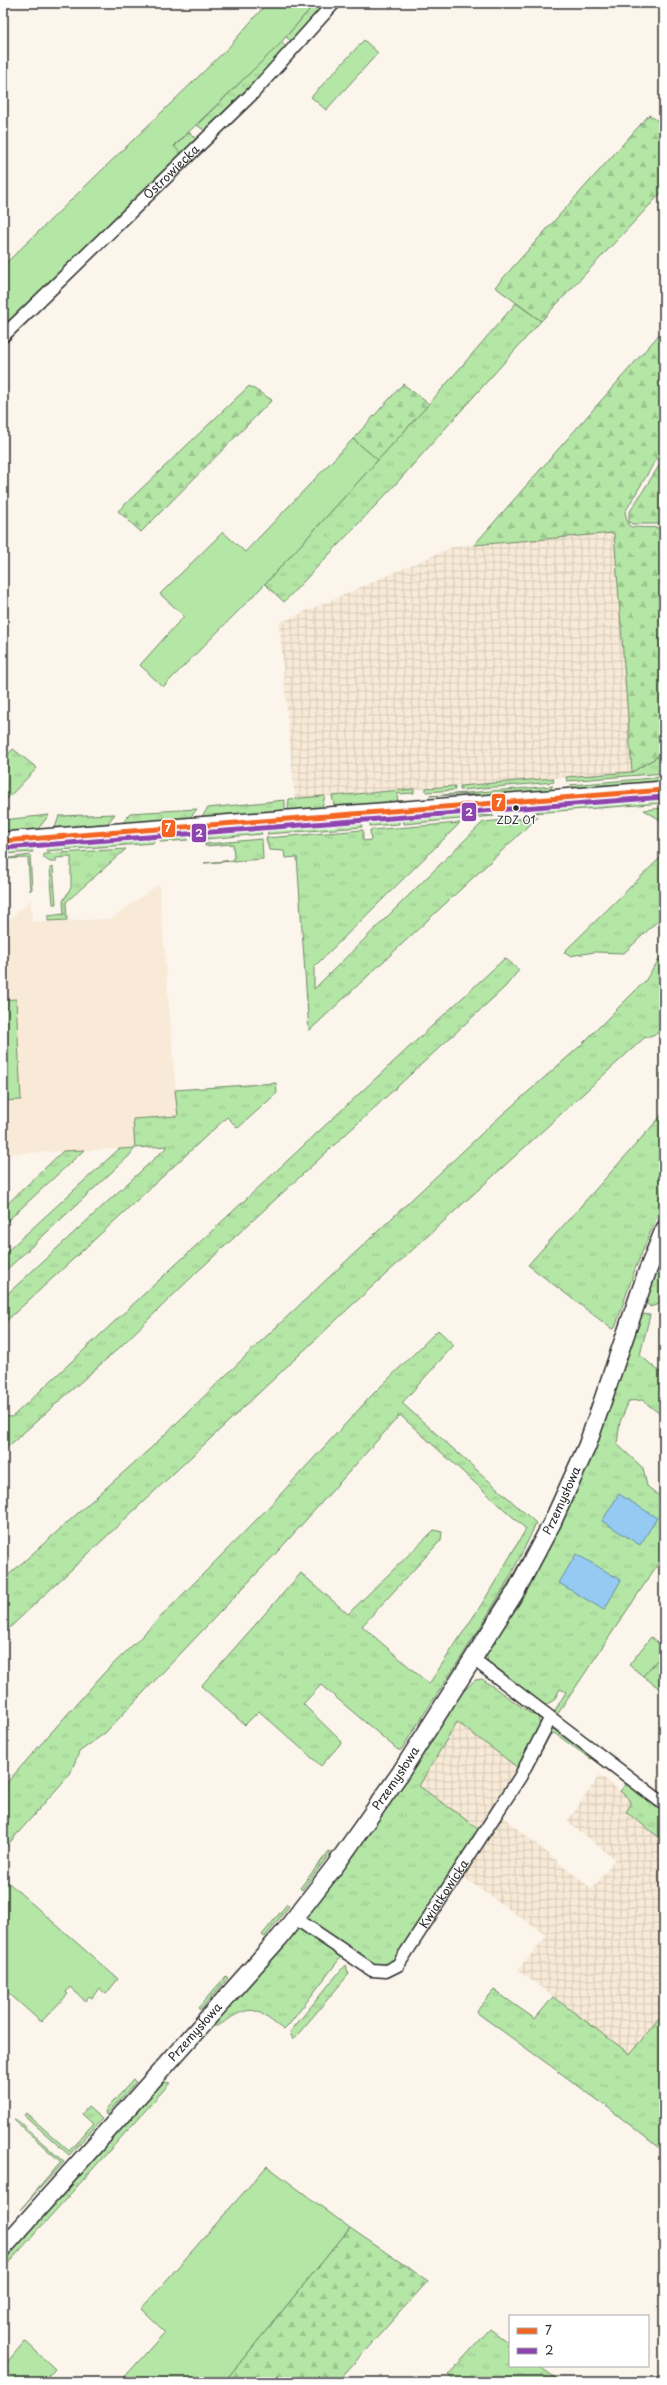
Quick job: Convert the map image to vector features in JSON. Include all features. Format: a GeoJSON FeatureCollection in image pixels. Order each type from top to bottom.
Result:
{"type":"FeatureCollection","features":[{"type":"Feature","properties":{"kind":"main road"},"geometry":{"type":"LineString","coordinates":[[3,841],[664,790]]}},
{"type":"Feature","properties":{"kind":"main road","name":"Przemysłowa"},"geometry":{"type":"LineString","coordinates":[[3,2248],[295,1918],[385,1796],[532,1562],[580,1464],[664,1230]]}},
{"type":"Feature","properties":{"kind":"street","name":"Ostrowiecka"},"geometry":{"type":"LineString","coordinates":[[3,336],[252,94],[334,3]]}},
{"type":"Feature","properties":{"kind":"street"},"geometry":{"type":"LineString","coordinates":[[472,1658],[664,1804]]}},
{"type":"Feature","properties":{"kind":"street","name":"Kwiatkowicka"},"geometry":{"type":"LineString","coordinates":[[295,1918],[372,1970],[386,1972],[398,1965],[520,1777],[550,1718]]}},
{"type":"Feature","properties":{"kind":"shaded area"},"geometry":{"type":"Polygon","coordinates":[[[614,533],[632,772],[295,799],[279,623],[455,546],[614,533]]]}},
{"type":"Feature","properties":{"kind":"shaded area"},"geometry":{"type":"Polygon","coordinates":[[[159,884],[178,1116],[133,1119],[135,1148],[3,1154],[3,925],[31,900],[32,922],[111,919],[159,884]]]}},
{"type":"Feature","properties":{"kind":"shaded area"},"geometry":{"type":"Polygon","coordinates":[[[457,1722],[517,1767],[479,1829],[419,1786],[457,1722]]]}},
{"type":"Feature","properties":{"kind":"shaded area"},"geometry":{"type":"Polygon","coordinates":[[[600,1775],[630,1799],[631,1804],[626,1812],[664,1841],[664,2012],[630,2055],[518,1970],[547,1936],[462,1876],[501,1815],[592,1889],[615,1859],[567,1822],[600,1775]]]}},
{"type":"Feature","properties":{"kind":"green space"},"geometry":{"type":"Polygon","coordinates":[[[267,3],[315,3],[278,46],[174,146],[182,155],[3,327],[3,266],[228,48],[267,3]]]}},
{"type":"Feature","properties":{"kind":"green space"},"geometry":{"type":"Polygon","coordinates":[[[315,3],[329,3],[293,43],[286,37],[315,3]]]}},
{"type":"Feature","properties":{"kind":"green space"},"geometry":{"type":"Polygon","coordinates":[[[364,40],[378,53],[326,110],[311,97],[364,40]]]}},
{"type":"Feature","properties":{"kind":"green space"},"geometry":{"type":"Polygon","coordinates":[[[281,42],[287,48],[267,73],[206,132],[197,125],[281,42]]]}},
{"type":"Feature","properties":{"kind":"green space"},"geometry":{"type":"Polygon","coordinates":[[[649,115],[664,125],[664,190],[541,321],[495,287],[649,115]]]}},
{"type":"Feature","properties":{"kind":"green space"},"geometry":{"type":"Polygon","coordinates":[[[189,132],[197,140],[182,155],[174,147],[189,132]]]}},
{"type":"Feature","properties":{"kind":"green space"},"geometry":{"type":"Polygon","coordinates":[[[516,303],[541,321],[394,486],[284,602],[265,584],[429,404],[516,303]]]}},
{"type":"Feature","properties":{"kind":"green space"},"geometry":{"type":"Polygon","coordinates":[[[664,329],[664,446],[625,512],[628,525],[632,527],[664,528],[664,753],[632,772],[614,533],[474,545],[664,329]]]}},
{"type":"Feature","properties":{"kind":"green space"},"geometry":{"type":"Polygon","coordinates":[[[403,384],[429,404],[378,460],[353,439],[403,384]]]}},
{"type":"Feature","properties":{"kind":"green space"},"geometry":{"type":"Polygon","coordinates":[[[249,386],[272,400],[141,532],[118,511],[249,386]]]}},
{"type":"Feature","properties":{"kind":"green space"},"geometry":{"type":"Polygon","coordinates":[[[353,439],[378,460],[265,584],[163,687],[140,665],[184,616],[160,594],[223,532],[245,552],[353,439]]]}},
{"type":"Feature","properties":{"kind":"green space"},"geometry":{"type":"Polygon","coordinates":[[[664,458],[664,524],[632,524],[629,522],[629,513],[664,458]]]}},
{"type":"Feature","properties":{"kind":"green space"},"geometry":{"type":"Polygon","coordinates":[[[13,749],[37,768],[3,803],[3,759],[13,749]]]}},
{"type":"Feature","properties":{"kind":"green space"},"geometry":{"type":"Polygon","coordinates":[[[664,753],[664,773],[567,781],[566,777],[632,772],[664,753]]]}},
{"type":"Feature","properties":{"kind":"green space"},"geometry":{"type":"Polygon","coordinates":[[[664,777],[664,782],[577,789],[570,785],[664,777]]]}},
{"type":"Feature","properties":{"kind":"green space"},"geometry":{"type":"Polygon","coordinates":[[[553,778],[554,782],[460,790],[460,786],[553,778]]]}},
{"type":"Feature","properties":{"kind":"green space"},"geometry":{"type":"Polygon","coordinates":[[[455,786],[455,790],[426,792],[426,788],[455,786]]]}},
{"type":"Feature","properties":{"kind":"green space"},"geometry":{"type":"Polygon","coordinates":[[[553,786],[548,791],[479,796],[478,794],[429,796],[553,786]]]}},
{"type":"Feature","properties":{"kind":"green space"},"geometry":{"type":"Polygon","coordinates":[[[414,789],[414,793],[397,794],[398,803],[337,807],[334,805],[332,796],[414,789]]]}},
{"type":"Feature","properties":{"kind":"green space"},"geometry":{"type":"Polygon","coordinates":[[[325,796],[322,808],[288,810],[289,799],[325,796]]]}},
{"type":"Feature","properties":{"kind":"green space"},"geometry":{"type":"Polygon","coordinates":[[[664,798],[664,803],[533,813],[557,806],[664,798]]]}},
{"type":"Feature","properties":{"kind":"green space"},"geometry":{"type":"Polygon","coordinates":[[[285,800],[285,809],[283,812],[200,819],[208,808],[285,800]]]}},
{"type":"Feature","properties":{"kind":"green space"},"geometry":{"type":"Polygon","coordinates":[[[664,808],[664,822],[644,810],[664,808]]]}},
{"type":"Feature","properties":{"kind":"green space"},"geometry":{"type":"Polygon","coordinates":[[[197,809],[189,819],[122,824],[130,813],[197,809]]]}},
{"type":"Feature","properties":{"kind":"green space"},"geometry":{"type":"Polygon","coordinates":[[[115,814],[107,824],[55,828],[59,816],[115,814]]]}},
{"type":"Feature","properties":{"kind":"green space"},"geometry":{"type":"Polygon","coordinates":[[[453,814],[494,816],[404,824],[403,818],[453,814]]]}},
{"type":"Feature","properties":{"kind":"green space"},"geometry":{"type":"Polygon","coordinates":[[[49,815],[38,829],[3,834],[3,820],[49,815]]]}},
{"type":"Feature","properties":{"kind":"green space"},"geometry":{"type":"Polygon","coordinates":[[[538,817],[309,1031],[297,857],[285,858],[284,851],[269,850],[266,838],[363,830],[363,841],[371,840],[370,830],[460,823],[314,967],[314,989],[483,822],[538,817]]]}},
{"type":"Feature","properties":{"kind":"green space"},"geometry":{"type":"Polygon","coordinates":[[[399,818],[399,824],[370,826],[370,821],[399,818]]]}},
{"type":"Feature","properties":{"kind":"green space"},"geometry":{"type":"Polygon","coordinates":[[[361,821],[362,827],[267,834],[270,829],[361,821]]]}},
{"type":"Feature","properties":{"kind":"green space"},"geometry":{"type":"Polygon","coordinates":[[[259,829],[262,834],[206,839],[212,833],[259,829]]]}},
{"type":"Feature","properties":{"kind":"green space"},"geometry":{"type":"Polygon","coordinates":[[[182,835],[188,840],[161,842],[159,837],[182,835]]]}},
{"type":"Feature","properties":{"kind":"green space"},"geometry":{"type":"Polygon","coordinates":[[[152,837],[154,843],[46,851],[49,846],[152,837]]]}},
{"type":"Feature","properties":{"kind":"green space"},"geometry":{"type":"Polygon","coordinates":[[[262,839],[263,859],[204,863],[234,860],[233,844],[205,846],[205,844],[262,839]]]}},
{"type":"Feature","properties":{"kind":"green space"},"geometry":{"type":"Polygon","coordinates":[[[30,847],[33,852],[3,854],[3,849],[30,847]]]}},
{"type":"Feature","properties":{"kind":"green space"},"geometry":{"type":"Polygon","coordinates":[[[126,849],[66,902],[67,920],[48,921],[48,916],[64,914],[63,901],[71,888],[71,857],[56,858],[56,862],[50,862],[44,858],[44,854],[126,849]]]}},
{"type":"Feature","properties":{"kind":"green space"},"geometry":{"type":"Polygon","coordinates":[[[664,854],[664,915],[624,953],[595,952],[569,956],[564,952],[664,854]]]}},
{"type":"Feature","properties":{"kind":"green space"},"geometry":{"type":"Polygon","coordinates":[[[30,855],[32,889],[30,891],[28,858],[3,859],[30,855]]]}},
{"type":"Feature","properties":{"kind":"green space"},"geometry":{"type":"Polygon","coordinates":[[[53,867],[56,904],[53,904],[50,868],[53,867]]]}},
{"type":"Feature","properties":{"kind":"green space"},"geometry":{"type":"Polygon","coordinates":[[[664,952],[664,1031],[644,1038],[349,1308],[3,1634],[3,1580],[153,1446],[255,1347],[495,1121],[579,1047],[645,981],[664,952]]]}},
{"type":"Feature","properties":{"kind":"green space"},"geometry":{"type":"Polygon","coordinates":[[[505,958],[519,970],[505,987],[197,1272],[119,1348],[3,1451],[3,1416],[12,1417],[505,958]]]}},
{"type":"Feature","properties":{"kind":"green space"},"geometry":{"type":"Polygon","coordinates":[[[16,999],[21,1100],[3,1101],[3,1000],[16,999]]]}},
{"type":"Feature","properties":{"kind":"green space"},"geometry":{"type":"Polygon","coordinates":[[[664,1071],[664,1118],[660,1074],[664,1071]]]}},
{"type":"Feature","properties":{"kind":"green space"},"geometry":{"type":"Polygon","coordinates":[[[276,1083],[277,1093],[238,1128],[227,1117],[3,1324],[3,1298],[168,1146],[135,1148],[133,1119],[178,1116],[175,1090],[276,1083]]]}},
{"type":"Feature","properties":{"kind":"green space"},"geometry":{"type":"Polygon","coordinates":[[[662,1115],[664,1119],[664,1188],[660,1196],[664,1200],[635,1269],[615,1328],[612,1329],[528,1265],[662,1115]]]}},
{"type":"Feature","properties":{"kind":"green space"},"geometry":{"type":"Polygon","coordinates":[[[135,1148],[129,1156],[3,1273],[3,1255],[119,1149],[135,1148]]]}},
{"type":"Feature","properties":{"kind":"green space"},"geometry":{"type":"Polygon","coordinates":[[[84,1150],[3,1225],[3,1208],[63,1151],[84,1150]]]}},
{"type":"Feature","properties":{"kind":"green space"},"geometry":{"type":"Polygon","coordinates":[[[664,1208],[664,1213],[618,1328],[646,1248],[664,1208]]]}},
{"type":"Feature","properties":{"kind":"green space"},"geometry":{"type":"Polygon","coordinates":[[[664,1251],[664,1298],[659,1304],[650,1307],[645,1301],[664,1251]]]}},
{"type":"Feature","properties":{"kind":"green space"},"geometry":{"type":"Polygon","coordinates":[[[641,1314],[650,1315],[640,1355],[662,1374],[664,1363],[664,1417],[642,1400],[629,1401],[620,1422],[617,1444],[643,1468],[647,1486],[664,1500],[664,1555],[557,1715],[554,1712],[566,1692],[560,1689],[554,1700],[544,1706],[488,1662],[486,1654],[641,1314]]]}},
{"type":"Feature","properties":{"kind":"green space"},"geometry":{"type":"Polygon","coordinates":[[[438,1330],[454,1345],[402,1403],[536,1523],[507,1582],[473,1639],[401,1750],[398,1750],[321,1685],[303,1704],[342,1742],[321,1766],[259,1711],[245,1725],[201,1686],[301,1573],[348,1614],[434,1530],[442,1532],[441,1540],[362,1626],[429,1684],[485,1599],[526,1529],[400,1415],[279,1550],[105,1733],[79,1752],[70,1774],[3,1850],[3,1787],[103,1674],[265,1511],[373,1394],[438,1330]]]}},
{"type":"Feature","properties":{"kind":"green space"},"geometry":{"type":"Polygon","coordinates":[[[614,1340],[583,1435],[548,1514],[508,1590],[473,1641],[524,1556],[558,1491],[581,1437],[614,1340]]]}},
{"type":"Feature","properties":{"kind":"green space"},"geometry":{"type":"Polygon","coordinates":[[[651,1637],[664,1648],[664,1652],[643,1676],[629,1665],[651,1637]]]}},
{"type":"Feature","properties":{"kind":"green space"},"geometry":{"type":"Polygon","coordinates":[[[664,1652],[664,1692],[643,1676],[664,1652]]]}},
{"type":"Feature","properties":{"kind":"green space"},"geometry":{"type":"Polygon","coordinates":[[[482,1679],[533,1715],[535,1713],[539,1719],[538,1733],[517,1767],[457,1722],[419,1786],[479,1829],[406,1950],[399,1959],[380,1969],[305,1918],[462,1689],[465,1690],[475,1680],[482,1679]]]}},
{"type":"Feature","properties":{"kind":"green space"},"geometry":{"type":"Polygon","coordinates":[[[553,1729],[592,1757],[591,1759],[554,1733],[550,1735],[535,1763],[549,1732],[553,1729]]]}},
{"type":"Feature","properties":{"kind":"green space"},"geometry":{"type":"Polygon","coordinates":[[[628,1782],[664,1810],[664,1841],[626,1812],[631,1804],[630,1800],[620,1791],[628,1782]]]}},
{"type":"Feature","properties":{"kind":"green space"},"geometry":{"type":"Polygon","coordinates":[[[329,1851],[331,1852],[302,1890],[300,1888],[329,1851]]]}},
{"type":"Feature","properties":{"kind":"green space"},"geometry":{"type":"Polygon","coordinates":[[[3,1878],[118,1979],[106,1994],[99,1988],[92,1998],[89,1996],[85,2001],[70,1987],[66,1992],[68,1994],[41,2022],[3,1988],[3,1878]]]}},
{"type":"Feature","properties":{"kind":"green space"},"geometry":{"type":"Polygon","coordinates":[[[287,1904],[289,1906],[265,1937],[262,1935],[287,1904]]]}},
{"type":"Feature","properties":{"kind":"green space"},"geometry":{"type":"Polygon","coordinates":[[[300,1928],[341,1957],[288,2026],[284,2030],[262,2014],[250,2010],[244,2011],[219,2025],[212,2026],[297,1930],[300,1928]]]}},
{"type":"Feature","properties":{"kind":"green space"},"geometry":{"type":"Polygon","coordinates":[[[345,1965],[349,1974],[293,2040],[290,2032],[345,1965]]]}},
{"type":"Feature","properties":{"kind":"green space"},"geometry":{"type":"Polygon","coordinates":[[[226,1976],[228,1978],[200,2010],[198,2008],[226,1976]]]}},
{"type":"Feature","properties":{"kind":"green space"},"geometry":{"type":"Polygon","coordinates":[[[494,1990],[535,2019],[553,1997],[630,2054],[664,2012],[664,2152],[606,2106],[476,2012],[494,1990]]]}},
{"type":"Feature","properties":{"kind":"green space"},"geometry":{"type":"Polygon","coordinates":[[[133,2080],[136,2082],[106,2115],[105,2111],[133,2080]]]}},
{"type":"Feature","properties":{"kind":"green space"},"geometry":{"type":"Polygon","coordinates":[[[161,2082],[170,2083],[3,2269],[3,2259],[161,2082]]]}},
{"type":"Feature","properties":{"kind":"green space"},"geometry":{"type":"Polygon","coordinates":[[[88,2107],[102,2119],[69,2155],[24,2115],[26,2113],[69,2151],[93,2124],[82,2114],[88,2107]]]}},
{"type":"Feature","properties":{"kind":"green space"},"geometry":{"type":"Polygon","coordinates":[[[14,2120],[17,2120],[64,2162],[20,2210],[61,2162],[14,2120]]]}},
{"type":"Feature","properties":{"kind":"green space"},"geometry":{"type":"Polygon","coordinates":[[[267,2166],[350,2228],[224,2382],[120,2382],[165,2332],[141,2309],[267,2166]]]}},
{"type":"Feature","properties":{"kind":"green space"},"geometry":{"type":"Polygon","coordinates":[[[350,2228],[428,2281],[337,2382],[224,2382],[350,2228]]]}},
{"type":"Feature","properties":{"kind":"green space"},"geometry":{"type":"Polygon","coordinates":[[[490,2329],[509,2343],[509,2367],[540,2367],[561,2382],[456,2382],[448,2375],[490,2329]]]}},
{"type":"Feature","properties":{"kind":"green space"},"geometry":{"type":"Polygon","coordinates":[[[25,2341],[55,2369],[44,2382],[3,2382],[3,2367],[25,2341]]]}},
{"type":"Feature","properties":{"kind":"water"},"geometry":{"type":"Polygon","coordinates":[[[619,1494],[657,1518],[640,1545],[602,1521],[619,1494]]]}},
{"type":"Feature","properties":{"kind":"water"},"geometry":{"type":"Polygon","coordinates":[[[576,1554],[621,1580],[604,1610],[559,1583],[576,1554]]]}},
{"type":"Feature","properties":{"kind":"transit line","name":"7"},"geometry":{"type":"LineString","coordinates":[[3,841],[664,790]]}},
{"type":"Feature","properties":{"kind":"transit line","name":"2"},"geometry":{"type":"LineString","coordinates":[[4,848],[664,797]]}},
{"type":"Feature","properties":{"kind":"place","name":"ZDZ 01"},"geometry":{"type":"Point","coordinates":[516,808]}}]}
